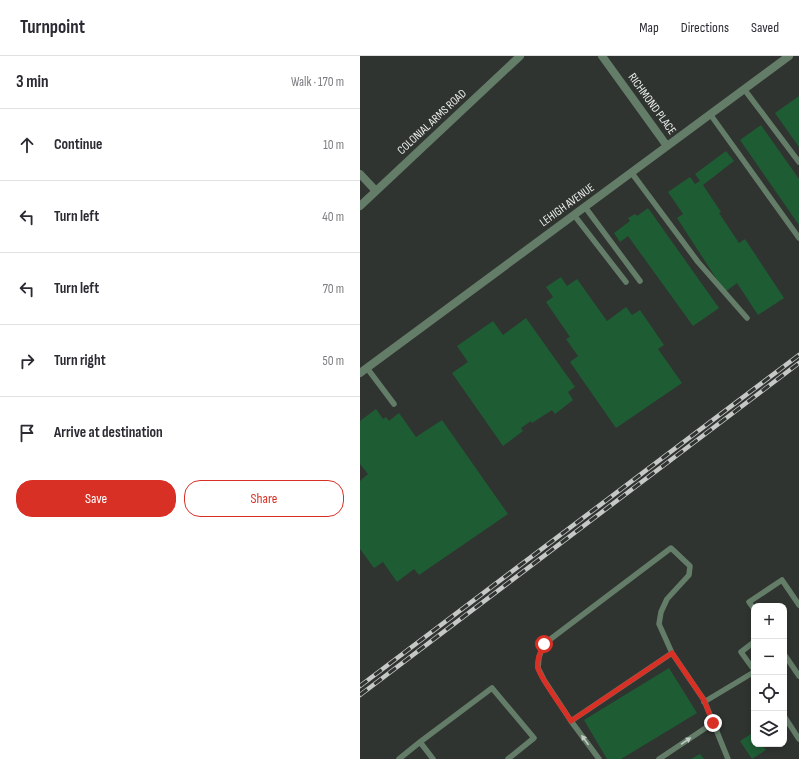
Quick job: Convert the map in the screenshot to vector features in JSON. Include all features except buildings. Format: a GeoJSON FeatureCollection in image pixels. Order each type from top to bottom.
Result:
{"type":"FeatureCollection","features":[{"type":"Feature","properties":{"kind":"street","name":"COLONIAL ARMS ROAD"},"geometry":{"type":"LineString","coordinates":[[360,206],[520,56]]}},
{"type":"Feature","properties":{"kind":"street","name":"RICHMOND PLACE"},"geometry":{"type":"LineString","coordinates":[[602,56],[667,146]]}},
{"type":"Feature","properties":{"kind":"street","name":"LEHIGH AVENUE"},"geometry":{"type":"LineString","coordinates":[[363,370],[789,56]]}},
{"type":"Feature","properties":{"kind":"street"},"geometry":{"type":"LineString","coordinates":[[360,174],[376,191]]}},
{"type":"Feature","properties":{"kind":"lane"},"geometry":{"type":"LineString","coordinates":[[744,89],[799,162]]}},
{"type":"Feature","properties":{"kind":"lane"},"geometry":{"type":"LineString","coordinates":[[710,114],[799,238]]}},
{"type":"Feature","properties":{"kind":"lane"},"geometry":{"type":"LineString","coordinates":[[631,172],[698,262],[747,318]]}},
{"type":"Feature","properties":{"kind":"lane"},"geometry":{"type":"LineString","coordinates":[[584,207],[640,281]]}},
{"type":"Feature","properties":{"kind":"lane"},"geometry":{"type":"LineString","coordinates":[[574,215],[626,282]]}},
{"type":"Feature","properties":{"kind":"lane"},"geometry":{"type":"LineString","coordinates":[[363,370],[394,404]]}},
{"type":"Feature","properties":{"kind":"lane"},"geometry":{"type":"LineString","coordinates":[[599,759],[571,721],[544,680],[538,668],[539,657],[544,644],[671,548],[690,566],[690,575],[667,599],[661,612],[659,624],[672,653],[704,702],[728,759]]}},
{"type":"Feature","properties":{"kind":"lane"},"geometry":{"type":"LineString","coordinates":[[751,605],[749,602],[782,580],[799,605]]}},
{"type":"Feature","properties":{"kind":"lane"},"geometry":{"type":"LineString","coordinates":[[751,644],[741,652],[751,667]]}},
{"type":"Feature","properties":{"kind":"lane"},"geometry":{"type":"LineString","coordinates":[[571,721],[672,653]]}},
{"type":"Feature","properties":{"kind":"lane"},"geometry":{"type":"LineString","coordinates":[[787,658],[799,676]]}},
{"type":"Feature","properties":{"kind":"lane"},"geometry":{"type":"LineString","coordinates":[[704,702],[751,673]]}},
{"type":"Feature","properties":{"kind":"lane"},"geometry":{"type":"LineString","coordinates":[[399,759],[492,688],[534,738],[508,759]]}},
{"type":"Feature","properties":{"kind":"lane"},"geometry":{"type":"LineString","coordinates":[[787,721],[799,739]]}},
{"type":"Feature","properties":{"kind":"lane"},"geometry":{"type":"LineString","coordinates":[[659,759],[713,723]]}},
{"type":"Feature","properties":{"kind":"lane"},"geometry":{"type":"LineString","coordinates":[[420,742],[433,759]]}},
{"type":"Feature","properties":{"kind":"railway"},"geometry":{"type":"LineString","coordinates":[[360,686],[799,355]]}},
{"type":"Feature","properties":{"kind":"railway"},"geometry":{"type":"LineString","coordinates":[[360,695],[799,363]]}},
{"type":"Feature","properties":{"kind":"route"},"geometry":{"type":"LineString","coordinates":[[544,644],[539,657],[538,668],[544,680],[571,721],[672,653],[704,700],[713,723]]}}]}
